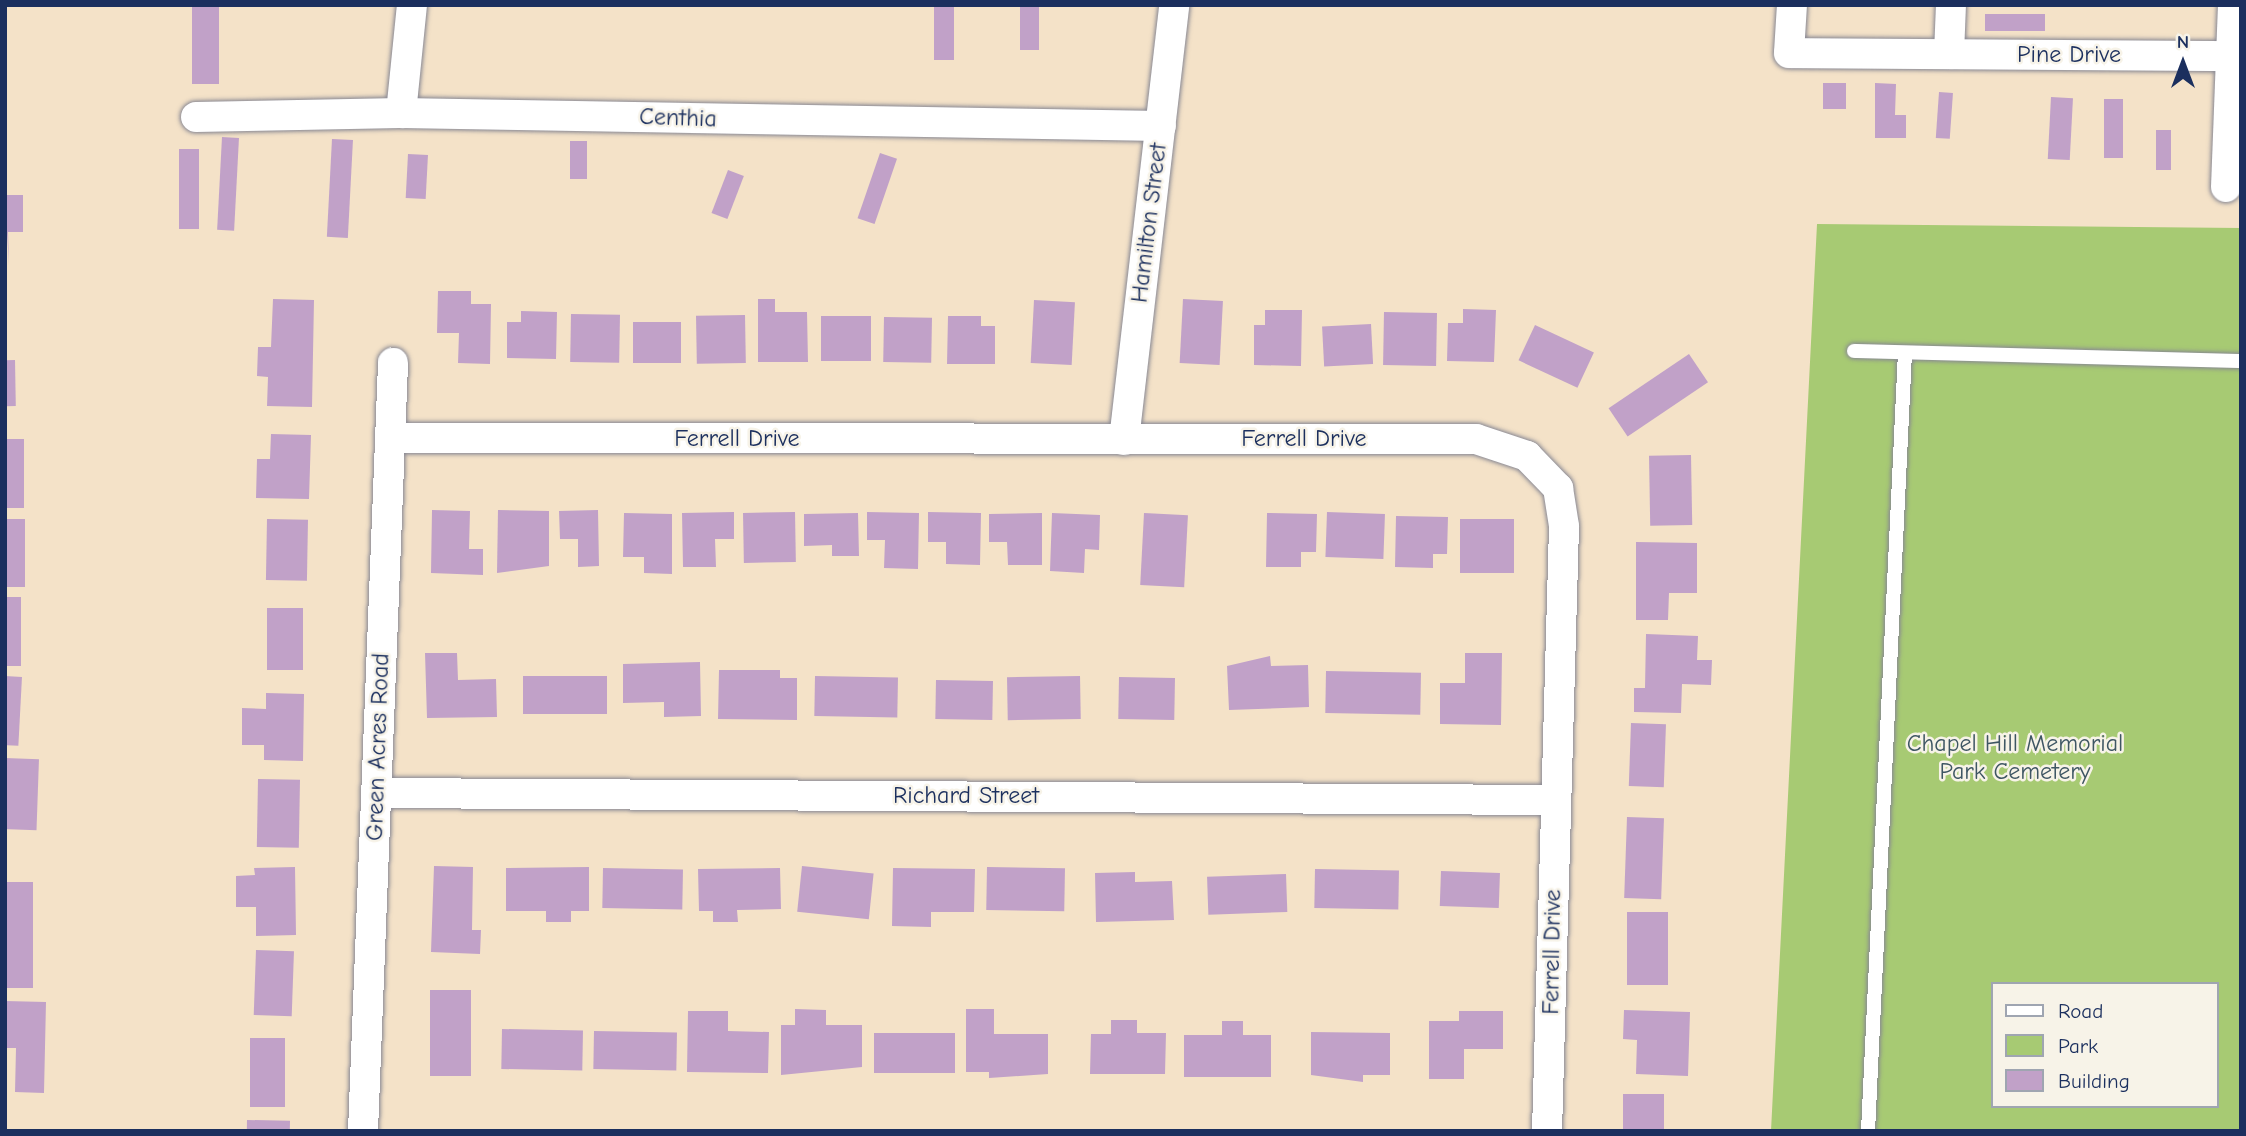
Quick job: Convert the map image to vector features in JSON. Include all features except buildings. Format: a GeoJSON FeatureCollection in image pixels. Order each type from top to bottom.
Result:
{"type":"FeatureCollection","features":[{"type":"Feature","properties":{"kind":"street"},"geometry":{"type":"LineString","coordinates":[[401,113],[412,5]]}},
{"type":"Feature","properties":{"kind":"street","name":"Hamilton Street"},"geometry":{"type":"LineString","coordinates":[[1124,440],[1174,5]]}},
{"type":"Feature","properties":{"kind":"street","name":"Pine Drive"},"geometry":{"type":"LineString","coordinates":[[1791,5],[1789,53],[2231,56]]}},
{"type":"Feature","properties":{"kind":"street"},"geometry":{"type":"LineString","coordinates":[[1949,54],[1951,5]]}},
{"type":"Feature","properties":{"kind":"street"},"geometry":{"type":"LineString","coordinates":[[2225,187],[2233,5]]}},
{"type":"Feature","properties":{"kind":"street","name":"Centhia"},"geometry":{"type":"LineString","coordinates":[[196,117],[401,113],[1161,126]]}},
{"type":"Feature","properties":{"kind":"street","name":"Green Acres Road"},"geometry":{"type":"LineString","coordinates":[[363,1131],[393,363]]}},
{"type":"Feature","properties":{"kind":"street","name":"Ferrell Drive"},"geometry":{"type":"LineString","coordinates":[[390,438],[1476,439],[1541,467],[1558,488],[1564,527],[1547,1131]]}},
{"type":"Feature","properties":{"kind":"street","name":"Richard Street"},"geometry":{"type":"LineString","coordinates":[[376,793],[1556,800]]}},
{"type":"Feature","properties":{"kind":"lane"},"geometry":{"type":"LineString","coordinates":[[1854,351],[2241,361]]}},
{"type":"Feature","properties":{"kind":"lane"},"geometry":{"type":"LineString","coordinates":[[1868,1131],[1905,353]]}},
{"type":"Feature","properties":{"kind":"green space","name":"Chapel Hill Memorial Park Cemetery"},"geometry":{"type":"Polygon","coordinates":[[[1817,224],[2241,228],[2241,1131],[1771,1131],[1817,224]]]}}]}
